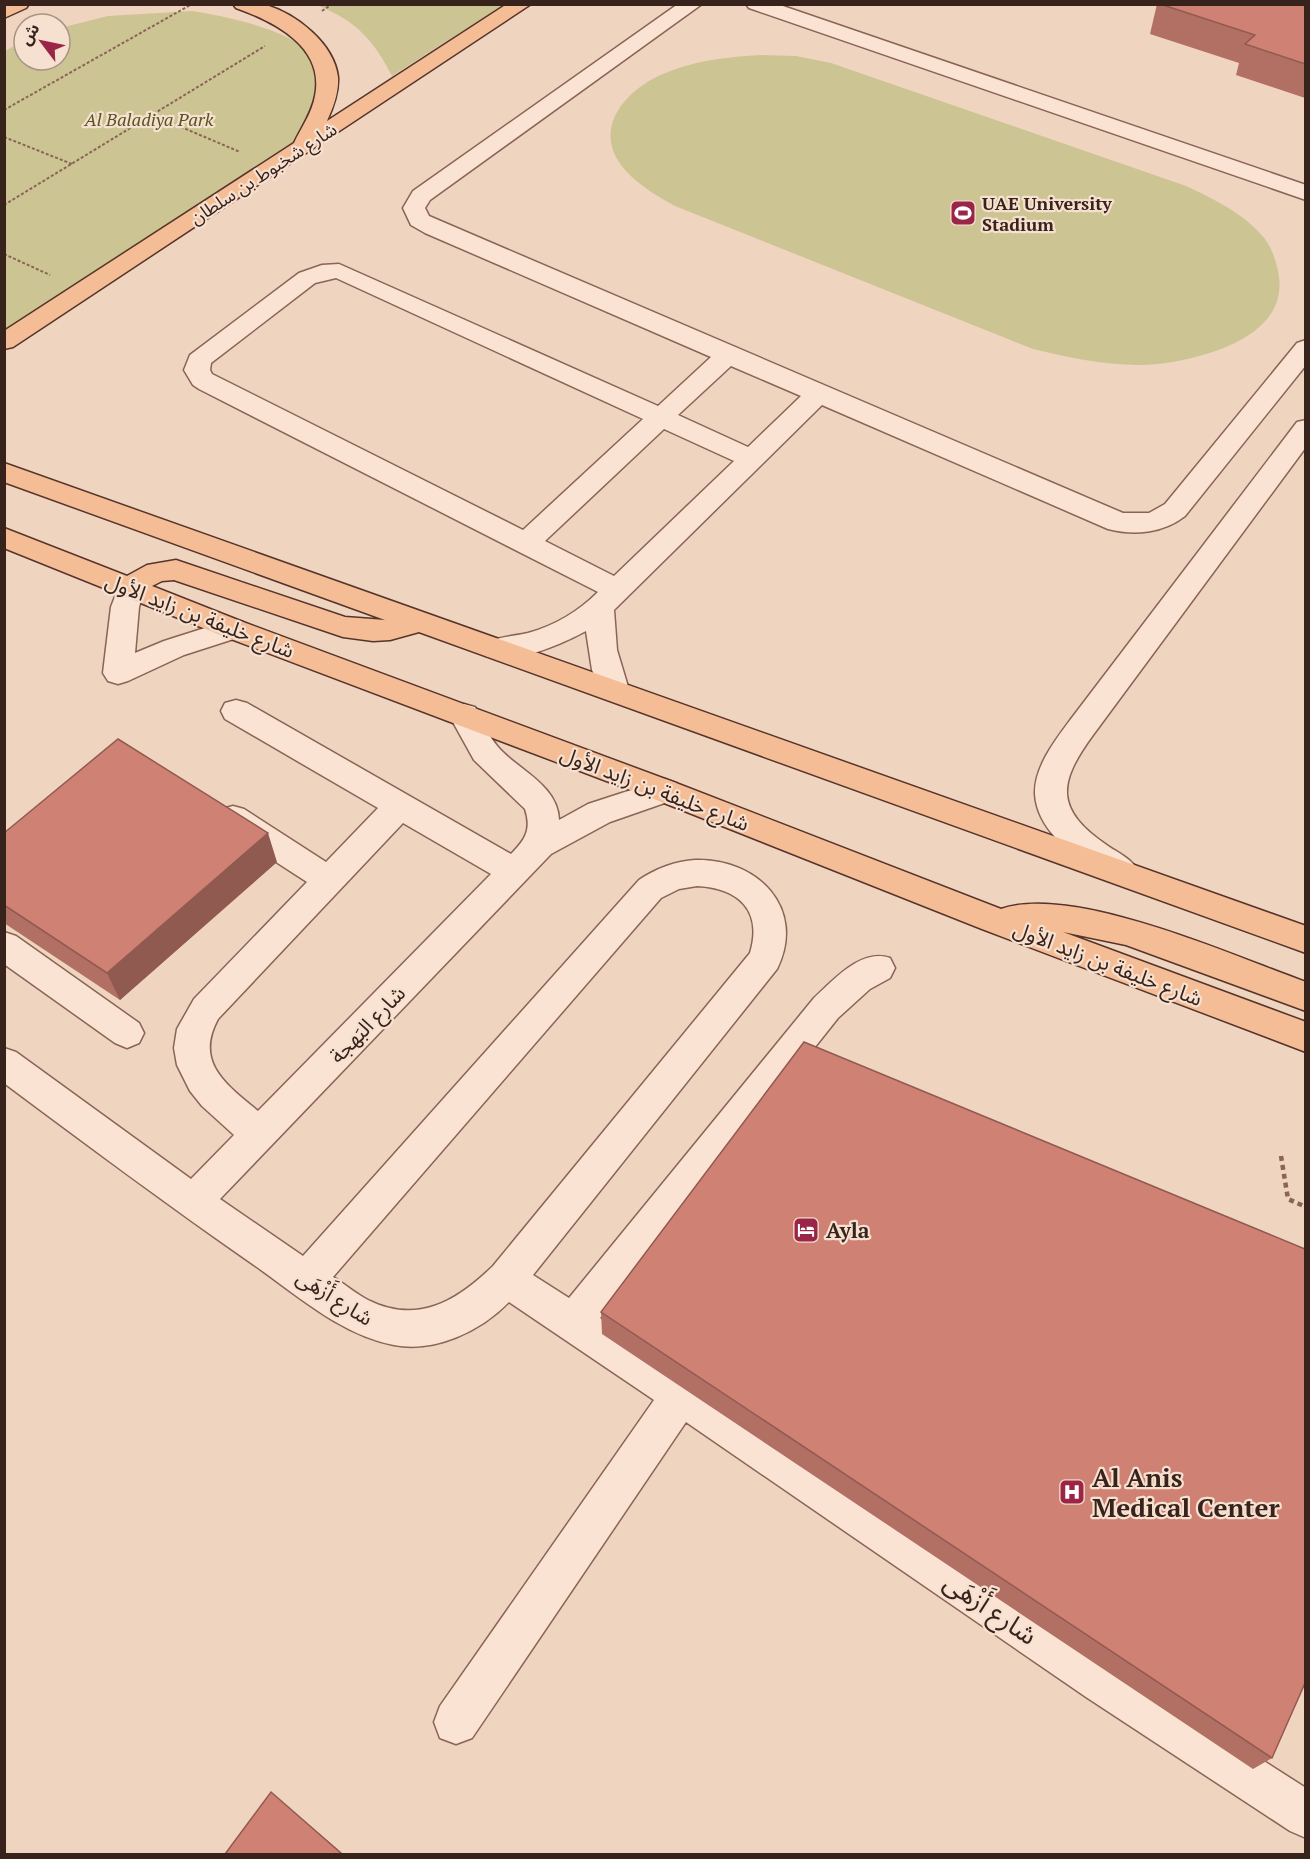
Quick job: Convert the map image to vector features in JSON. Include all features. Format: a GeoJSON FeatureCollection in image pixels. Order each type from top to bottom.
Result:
{"type":"FeatureCollection","features":[{"type":"Feature","properties":{"kind":"main road"},"geometry":{"type":"LineString","coordinates":[[4,12],[19,4]]}},
{"type":"Feature","properties":{"kind":"main road"},"geometry":{"type":"LineString","coordinates":[[243,4],[276,17],[294,28],[317,52],[324,66],[327,81],[326,96],[303,146]]}},
{"type":"Feature","properties":{"kind":"main road","name":"شارع شخبوط بن سلطان"},"geometry":{"type":"LineString","coordinates":[[4,342],[520,4]]}},
{"type":"Feature","properties":{"kind":"main road"},"geometry":{"type":"LineString","coordinates":[[4,472],[1305,940]]}},
{"type":"Feature","properties":{"kind":"main road","name":"شارع خليفة بن زايد الأول"},"geometry":{"type":"LineString","coordinates":[[4,537],[233,629],[665,791],[994,920],[1305,1037]]}},
{"type":"Feature","properties":{"kind":"main road"},"geometry":{"type":"LineString","coordinates":[[131,588],[147,575],[176,570],[343,627],[374,631],[390,630],[419,622]]}},
{"type":"Feature","properties":{"kind":"main road"},"geometry":{"type":"LineString","coordinates":[[994,920],[1028,917],[1061,918],[1106,926],[1305,997]]}},
{"type":"Feature","properties":{"kind":"lane"},"geometry":{"type":"LineString","coordinates":[[692,4],[421,196],[416,202],[415,214],[425,225],[1118,522],[1146,524],[1168,516],[1175,510],[1305,348]]}},
{"type":"Feature","properties":{"kind":"lane"},"geometry":{"type":"LineString","coordinates":[[756,4],[1305,193]]}},
{"type":"Feature","properties":{"kind":"lane"},"geometry":{"type":"LineString","coordinates":[[609,598],[526,543],[208,383],[202,379],[197,370],[199,360],[308,278],[322,272],[339,272],[752,459]]}},
{"type":"Feature","properties":{"kind":"lane"},"geometry":{"type":"LineString","coordinates":[[526,543],[728,355]]}},
{"type":"Feature","properties":{"kind":"lane"},"geometry":{"type":"LineString","coordinates":[[496,649],[544,640],[565,631],[609,598],[818,394]]}},
{"type":"Feature","properties":{"kind":"lane"},"geometry":{"type":"LineString","coordinates":[[1133,879],[1083,846],[1068,833],[1054,807],[1052,778],[1065,751],[1082,727],[1305,428]]}},
{"type":"Feature","properties":{"kind":"lane"},"geometry":{"type":"LineString","coordinates":[[131,588],[125,607],[118,673],[174,648],[233,629]]}},
{"type":"Feature","properties":{"kind":"lane"},"geometry":{"type":"LineString","coordinates":[[609,598],[599,628],[601,649],[614,690]]}},
{"type":"Feature","properties":{"kind":"lane"},"geometry":{"type":"LineString","coordinates":[[236,711],[514,872]]}},
{"type":"Feature","properties":{"kind":"lane"},"geometry":{"type":"LineString","coordinates":[[464,715],[471,732],[488,755],[505,772],[532,792],[540,804],[544,817],[544,831],[540,845]]}},
{"type":"Feature","properties":{"kind":"lane","name":"شارع البَهجة"},"geometry":{"type":"LineString","coordinates":[[193,1202],[540,845],[599,813],[665,791]]}},
{"type":"Feature","properties":{"kind":"lane"},"geometry":{"type":"LineString","coordinates":[[212,805],[329,880]]}},
{"type":"Feature","properties":{"kind":"lane"},"geometry":{"type":"LineString","coordinates":[[259,1135],[199,1078],[191,1056],[193,1031],[206,1010],[399,806]]}},
{"type":"Feature","properties":{"kind":"lane"},"geometry":{"type":"LineString","coordinates":[[306,1280],[650,889],[664,880],[681,874],[699,873],[734,880],[761,901],[769,914],[772,944],[765,959],[506,1279]]}},
{"type":"Feature","properties":{"kind":"lane"},"geometry":{"type":"LineString","coordinates":[[4,946],[127,1033]]}},
{"type":"Feature","properties":{"kind":"lane"},"geometry":{"type":"LineString","coordinates":[[573,1322],[826,1008],[858,979],[878,968]]}},
{"type":"Feature","properties":{"kind":"lane","name":"شارع أَزْهَى"},"geometry":{"type":"LineString","coordinates":[[4,1063],[193,1202],[370,1322],[391,1328],[434,1327],[455,1320],[474,1309],[506,1279],[573,1322],[1121,1696],[1305,1815]]}},
{"type":"Feature","properties":{"kind":"lane"},"geometry":{"type":"LineString","coordinates":[[456,1722],[680,1397]]}},
{"type":"Feature","properties":{"kind":"path"},"geometry":{"type":"LineString","coordinates":[[4,110],[192,4]]}},
{"type":"Feature","properties":{"kind":"path"},"geometry":{"type":"LineString","coordinates":[[4,206],[332,4]]}},
{"type":"Feature","properties":{"kind":"path"},"geometry":{"type":"LineString","coordinates":[[153,114],[274,166]]}},
{"type":"Feature","properties":{"kind":"path"},"geometry":{"type":"LineString","coordinates":[[4,137],[72,164]]}},
{"type":"Feature","properties":{"kind":"path"},"geometry":{"type":"LineString","coordinates":[[4,254],[84,290]]}},
{"type":"Feature","properties":{"kind":"path"},"geometry":{"type":"LineString","coordinates":[[1281,1156],[1288,1199],[1305,1207]]}},
{"type":"Feature","properties":{"kind":"green space"},"geometry":{"type":"Polygon","coordinates":[[[317,5],[503,5],[392,76],[378,52],[362,33],[331,11],[317,5]]]}},
{"type":"Feature","properties":{"kind":"green space","name":"Al Baladiya Park"},"geometry":{"type":"Polygon","coordinates":[[[192,11],[221,16],[276,32],[305,48],[312,58],[322,100],[294,146],[5,342],[5,51],[12,47],[12,72],[72,72],[72,25],[108,16],[192,11]]]}},
{"type":"Feature","properties":{"kind":"green space","name":"UAE University Stadium"},"geometry":{"type":"Polygon","coordinates":[[[762,55],[796,56],[831,63],[1186,186],[1207,196],[1248,222],[1268,243],[1279,277],[1278,296],[1272,313],[1260,326],[1228,346],[1173,362],[1120,364],[1051,353],[1033,349],[675,206],[643,186],[626,171],[616,156],[611,142],[611,128],[616,114],[635,91],[648,81],[687,65],[724,58],[762,55]]]}},
{"type":"Feature","properties":{"kind":"building"},"geometry":{"type":"Polygon","coordinates":[[[1160,4],[1305,4],[1305,64],[1245,44],[1255,35],[1160,4]]]}},
{"type":"Feature","properties":{"kind":"building"},"geometry":{"type":"Polygon","coordinates":[[[118,739],[268,833],[107,973],[4,905],[4,833],[118,739]]]}},
{"type":"Feature","properties":{"kind":"building","name":"Al Anis Medical Center"},"geometry":{"type":"Polygon","coordinates":[[[804,1042],[1305,1249],[1305,1683],[1272,1758],[601,1312],[804,1042]]]}},
{"type":"Feature","properties":{"kind":"building"},"geometry":{"type":"Polygon","coordinates":[[[271,1792],[342,1854],[225,1854],[271,1792]]]}},
{"type":"Feature","properties":{"kind":"place","name":"UAE University Stadium"},"geometry":{"type":"Point","coordinates":[963,213]}},
{"type":"Feature","properties":{"kind":"place","name":"Ayla"},"geometry":{"type":"Point","coordinates":[806,1230]}},
{"type":"Feature","properties":{"kind":"place","name":"Al Anis Medical Center"},"geometry":{"type":"Point","coordinates":[1072,1492]}}]}
